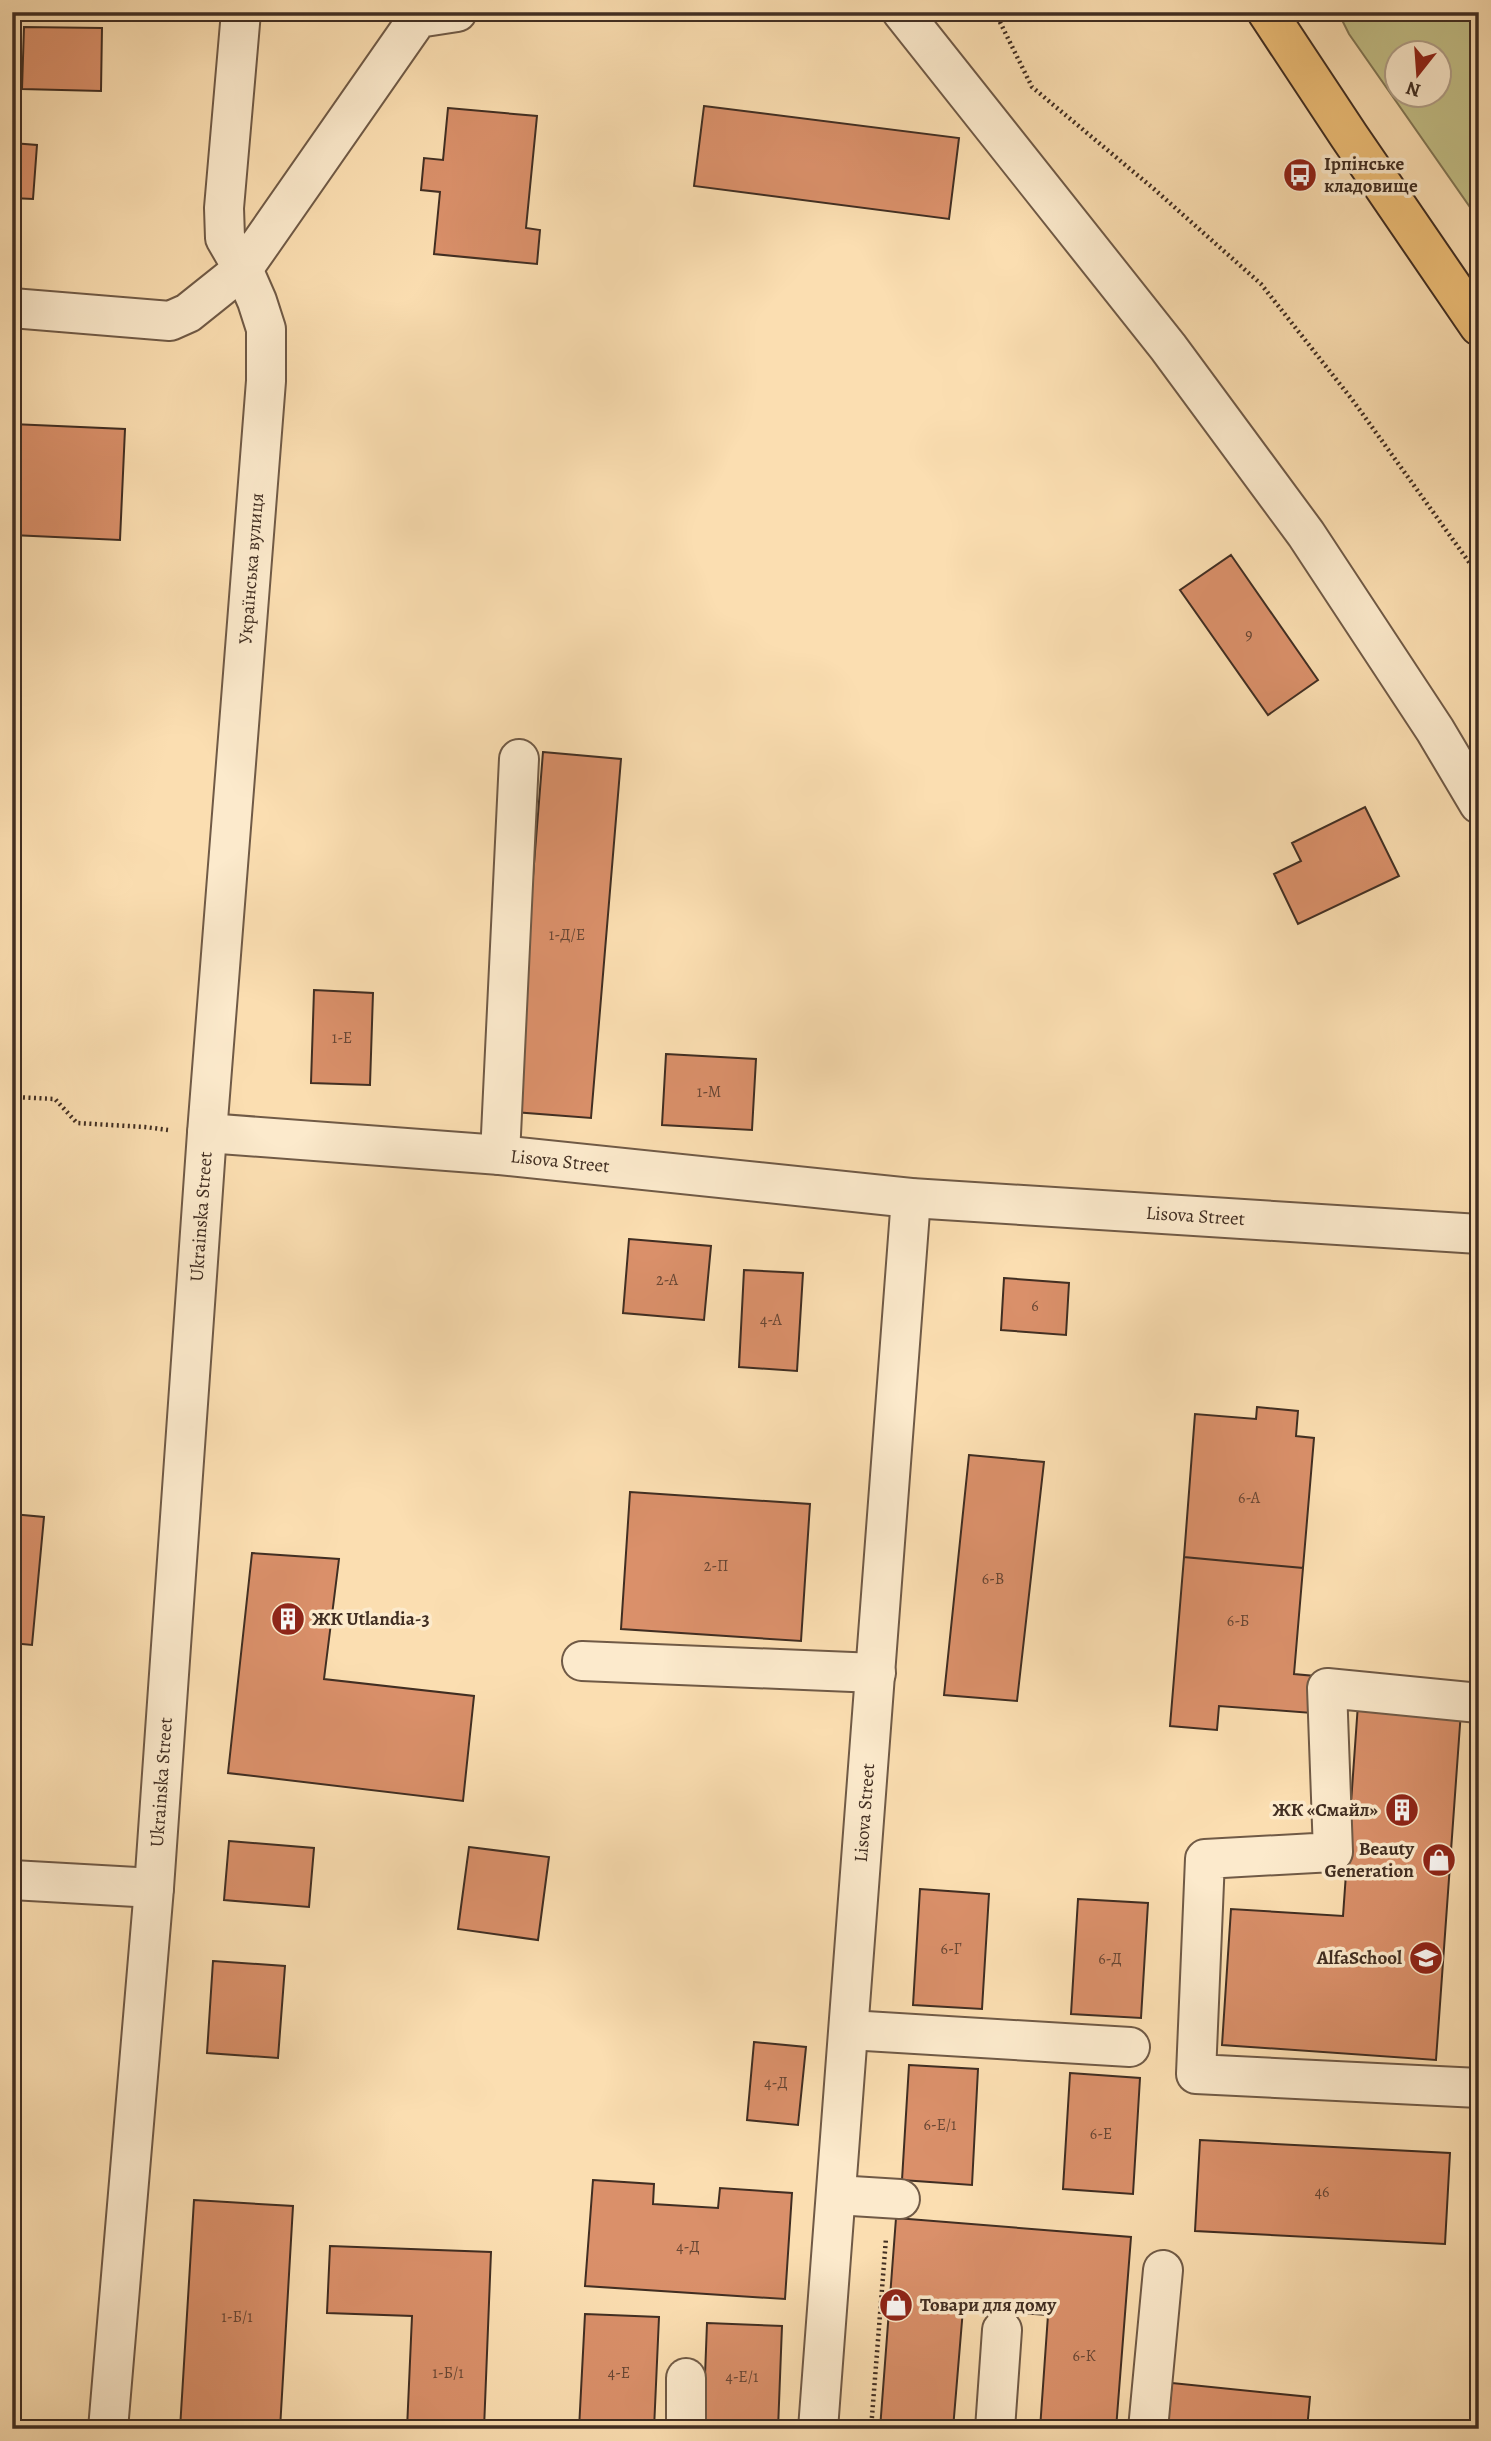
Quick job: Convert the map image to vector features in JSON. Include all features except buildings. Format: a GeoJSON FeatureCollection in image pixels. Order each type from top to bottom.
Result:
{"type":"FeatureCollection","features":[{"type":"Feature","properties":{"kind":"main road"},"geometry":{"type":"LineString","coordinates":[[1267,12],[1479,326]]}},
{"type":"Feature","properties":{"kind":"street","name":"Українська вулиця"},"geometry":{"type":"LineString","coordinates":[[207,1133],[266,381],[266,329],[243,269],[225,239],[224,208],[241,12]]}},
{"type":"Feature","properties":{"kind":"street"},"geometry":{"type":"LineString","coordinates":[[12,308],[170,321],[188,313],[243,269],[415,14],[457,12]]}},
{"type":"Feature","properties":{"kind":"street"},"geometry":{"type":"LineString","coordinates":[[902,12],[1168,347],[1306,534],[1435,730],[1479,804]]}},
{"type":"Feature","properties":{"kind":"street"},"geometry":{"type":"LineString","coordinates":[[500,1155],[519,759]]}},
{"type":"Feature","properties":{"kind":"street","name":"Lisova Street"},"geometry":{"type":"LineString","coordinates":[[207,1133],[500,1155],[911,1198],[1479,1234]]}},
{"type":"Feature","properties":{"kind":"street","name":"Ukrainska Street"},"geometry":{"type":"LineString","coordinates":[[108,2429],[154,1888],[207,1133]]}},
{"type":"Feature","properties":{"kind":"street","name":"Lisova Street"},"geometry":{"type":"LineString","coordinates":[[818,2429],[911,1198]]}},
{"type":"Feature","properties":{"kind":"street"},"geometry":{"type":"LineString","coordinates":[[582,1661],[876,1673]]}},
{"type":"Feature","properties":{"kind":"street"},"geometry":{"type":"LineString","coordinates":[[1479,1703],[1327,1688],[1332,1852],[1205,1859],[1196,2074],[1479,2088]]}},
{"type":"Feature","properties":{"kind":"street"},"geometry":{"type":"LineString","coordinates":[[12,1880],[154,1888]]}},
{"type":"Feature","properties":{"kind":"street"},"geometry":{"type":"LineString","coordinates":[[849,2029],[1130,2047]]}},
{"type":"Feature","properties":{"kind":"street"},"geometry":{"type":"LineString","coordinates":[[836,2195],[895,2198]]}},
{"type":"Feature","properties":{"kind":"street"},"geometry":{"type":"LineString","coordinates":[[1148,2429],[1163,2270]]}},
{"type":"Feature","properties":{"kind":"street"},"geometry":{"type":"LineString","coordinates":[[995,2429],[1002,2330]]}},
{"type":"Feature","properties":{"kind":"street"},"geometry":{"type":"LineString","coordinates":[[686,2378],[686,2429]]}},
{"type":"Feature","properties":{"kind":"path"},"geometry":{"type":"LineString","coordinates":[[995,12],[1032,87],[1154,189],[1261,284],[1354,402],[1479,576]]}},
{"type":"Feature","properties":{"kind":"path"},"geometry":{"type":"LineString","coordinates":[[12,1097],[55,1099],[77,1123],[207,1133]]}},
{"type":"Feature","properties":{"kind":"path"},"geometry":{"type":"LineString","coordinates":[[872,2429],[895,2198]]}},
{"type":"Feature","properties":{"kind":"shaded area"},"geometry":{"type":"Polygon","coordinates":[[[1338,12],[1479,12],[1479,220],[1401,108],[1452,108],[1452,38],[1382,38],[1382,81],[1349,34],[1338,12]]]}},
{"type":"Feature","properties":{"kind":"place","name":"Ірпінське кладовище"},"geometry":{"type":"Point","coordinates":[1300,175]}},
{"type":"Feature","properties":{"kind":"place","name":"ЖК Utlandia-3"},"geometry":{"type":"Point","coordinates":[288,1619]}},
{"type":"Feature","properties":{"kind":"place","name":"ЖК «Смайл»"},"geometry":{"type":"Point","coordinates":[1402,1810]}},
{"type":"Feature","properties":{"kind":"place","name":"Beauty Generation"},"geometry":{"type":"Point","coordinates":[1439,1860]}},
{"type":"Feature","properties":{"kind":"place","name":"AlfaSchool"},"geometry":{"type":"Point","coordinates":[1426,1958]}},
{"type":"Feature","properties":{"kind":"place","name":"Товари для дому"},"geometry":{"type":"Point","coordinates":[896,2305]}}]}
